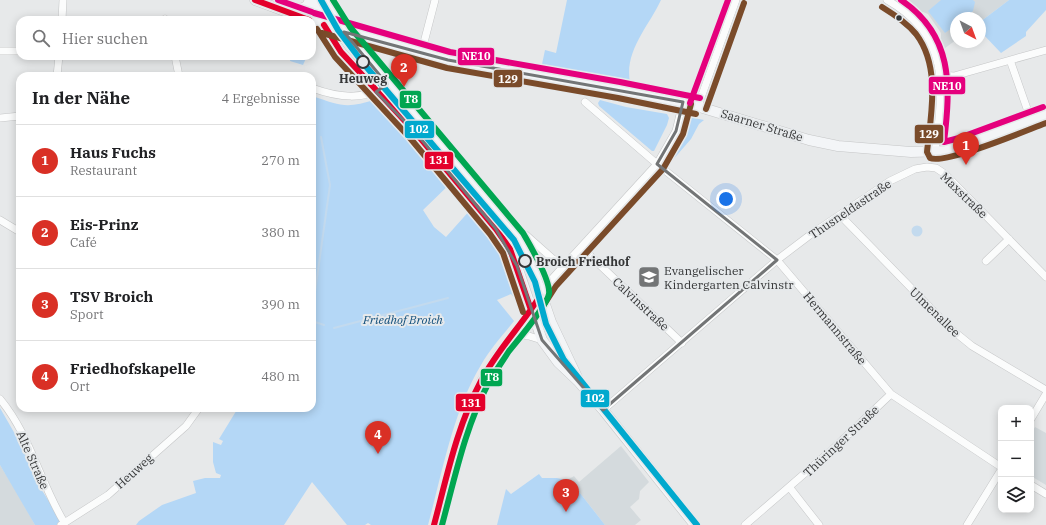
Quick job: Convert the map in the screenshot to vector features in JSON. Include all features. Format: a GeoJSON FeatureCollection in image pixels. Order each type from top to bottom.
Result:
{"type":"FeatureCollection","features":[{"type":"Feature","properties":{"kind":"main road"},"geometry":{"type":"LineString","coordinates":[[255,0],[300,16]]}},
{"type":"Feature","properties":{"kind":"main road"},"geometry":{"type":"LineString","coordinates":[[293,13],[306,6],[310,0]]}},
{"type":"Feature","properties":{"kind":"main road"},"geometry":{"type":"LineString","coordinates":[[313,0],[324,25],[341,52],[376,92],[416,132],[496,229],[510,249],[542,340],[558,362],[578,381],[603,410],[695,525]]}},
{"type":"Feature","properties":{"kind":"main road"},"geometry":{"type":"LineString","coordinates":[[323,0],[344,32],[509,230],[528,256],[558,338],[578,381]]}},
{"type":"Feature","properties":{"kind":"main road","name":"Saarner Straße"},"geometry":{"type":"LineString","coordinates":[[316,22],[421,54],[448,60],[683,102],[825,143],[931,152],[957,147],[1046,114]]}},
{"type":"Feature","properties":{"kind":"street"},"geometry":{"type":"LineString","coordinates":[[62,16],[63,0]]}},
{"type":"Feature","properties":{"kind":"street"},"geometry":{"type":"LineString","coordinates":[[421,54],[435,0]]}},
{"type":"Feature","properties":{"kind":"street"},"geometry":{"type":"LineString","coordinates":[[698,106],[736,0]]}},
{"type":"Feature","properties":{"kind":"street","name":"Maxstraße"},"geometry":{"type":"LineString","coordinates":[[887,0],[908,14],[927,34],[937,55],[941,75],[938,134],[927,167],[936,168],[945,174],[1046,277]]}},
{"type":"Feature","properties":{"kind":"street"},"geometry":{"type":"LineString","coordinates":[[0,51],[16,50]]}},
{"type":"Feature","properties":{"kind":"street"},"geometry":{"type":"LineString","coordinates":[[941,75],[954,76],[1046,50]]}},
{"type":"Feature","properties":{"kind":"street"},"geometry":{"type":"LineString","coordinates":[[57,72],[59,60]]}},
{"type":"Feature","properties":{"kind":"street"},"geometry":{"type":"LineString","coordinates":[[176,60],[177,72]]}},
{"type":"Feature","properties":{"kind":"street"},"geometry":{"type":"LineString","coordinates":[[1010,60],[1031,120]]}},
{"type":"Feature","properties":{"kind":"street"},"geometry":{"type":"LineString","coordinates":[[316,89],[334,96],[343,97],[376,92],[386,84]]}},
{"type":"Feature","properties":{"kind":"street","name":"Hermannstraße"},"geometry":{"type":"LineString","coordinates":[[585,102],[657,164],[777,260],[891,394],[998,466]]}},
{"type":"Feature","properties":{"kind":"street"},"geometry":{"type":"LineString","coordinates":[[434,525],[453,454],[471,402],[483,377],[498,353],[531,310],[541,293],[657,164],[668,148],[676,131],[683,102]]}},
{"type":"Feature","properties":{"kind":"street"},"geometry":{"type":"LineString","coordinates":[[0,118],[16,116]]}},
{"type":"Feature","properties":{"kind":"street"},"geometry":{"type":"LineString","coordinates":[[938,134],[957,147]]}},
{"type":"Feature","properties":{"kind":"street","name":"Thusneldastraße"},"geometry":{"type":"LineString","coordinates":[[777,260],[810,235],[890,181],[915,169],[927,167]]}},
{"type":"Feature","properties":{"kind":"street","name":"Ulmenallee"},"geometry":{"type":"LineString","coordinates":[[840,215],[951,329],[972,346],[1046,390]]}},
{"type":"Feature","properties":{"kind":"street"},"geometry":{"type":"LineString","coordinates":[[0,220],[16,230]]}},
{"type":"Feature","properties":{"kind":"street"},"geometry":{"type":"LineString","coordinates":[[509,230],[526,235],[553,259],[565,265]]}},
{"type":"Feature","properties":{"kind":"street"},"geometry":{"type":"LineString","coordinates":[[986,261],[1009,239]]}},
{"type":"Feature","properties":{"kind":"street","name":"Calvinstraße"},"geometry":{"type":"LineString","coordinates":[[582,248],[682,343]]}},
{"type":"Feature","properties":{"kind":"street"},"geometry":{"type":"LineString","coordinates":[[603,410],[777,260]]}},
{"type":"Feature","properties":{"kind":"street"},"geometry":{"type":"LineString","coordinates":[[513,335],[529,336],[542,340]]}},
{"type":"Feature","properties":{"kind":"street","name":"Thüringer Straße"},"geometry":{"type":"LineString","coordinates":[[745,525],[790,488],[891,394]]}},
{"type":"Feature","properties":{"kind":"street"},"geometry":{"type":"LineString","coordinates":[[1034,414],[1046,394]]}},
{"type":"Feature","properties":{"kind":"street","name":"Alte Straße"},"geometry":{"type":"LineString","coordinates":[[0,400],[23,434],[44,486],[62,524]]}},
{"type":"Feature","properties":{"kind":"street","name":"Heuweg"},"geometry":{"type":"LineString","coordinates":[[62,524],[108,494],[186,426],[197,412]]}},
{"type":"Feature","properties":{"kind":"street"},"geometry":{"type":"LineString","coordinates":[[967,525],[998,473]]}},
{"type":"Feature","properties":{"kind":"street"},"geometry":{"type":"LineString","coordinates":[[1034,487],[1046,494]]}},
{"type":"Feature","properties":{"kind":"street"},"geometry":{"type":"LineString","coordinates":[[790,488],[819,525]]}},
{"type":"Feature","properties":{"kind":"highlighted area"},"geometry":{"type":"Polygon","coordinates":[[[344,32],[448,60],[683,102],[676,131],[657,164],[777,260],[603,410],[542,340],[517,266],[496,229],[416,133],[376,92],[387,84],[344,32]]]}},
{"type":"Feature","properties":{"kind":"shaded area"},"geometry":{"type":"Polygon","coordinates":[[[899,0],[1009,0],[986,17],[986,12],[950,12],[950,44],[941,51],[941,33],[928,14],[923,12],[914,12],[899,0]]]}},
{"type":"Feature","properties":{"kind":"shaded area"},"geometry":{"type":"Polygon","coordinates":[[[917,225],[921,227],[923,231],[921,235],[917,237],[913,235],[911,231],[913,227],[917,225]]]}},
{"type":"Feature","properties":{"kind":"shaded area"},"geometry":{"type":"Polygon","coordinates":[[[1035,427],[1046,433],[1046,485],[1034,478],[1035,427]]]}},
{"type":"Feature","properties":{"kind":"shaded area"},"geometry":{"type":"Polygon","coordinates":[[[621,446],[649,482],[640,491],[639,499],[630,507],[641,520],[635,525],[605,525],[569,479],[574,476],[579,482],[621,446]]]}},
{"type":"Feature","properties":{"kind":"shaded area"},"geometry":{"type":"Polygon","coordinates":[[[0,465],[18,494],[35,525],[0,525],[0,465]]]}},
{"type":"Feature","properties":{"kind":"green space"},"geometry":{"type":"Polygon","coordinates":[[[567,0],[661,0],[634,49],[629,71],[630,82],[541,69],[545,50],[556,53],[567,0]]]}},
{"type":"Feature","properties":{"kind":"green space"},"geometry":{"type":"Polygon","coordinates":[[[941,0],[973,0],[975,2],[972,12],[950,12],[950,29],[945,33],[928,11],[941,0]]]}},
{"type":"Feature","properties":{"kind":"green space"},"geometry":{"type":"Polygon","coordinates":[[[1009,0],[1046,0],[1046,10],[1026,32],[1026,36],[1001,53],[986,37],[986,17],[1009,0]]]}},
{"type":"Feature","properties":{"kind":"green space"},"geometry":{"type":"Polygon","coordinates":[[[290,60],[305,60],[303,65],[290,60]]]}},
{"type":"Feature","properties":{"kind":"green space","name":"Friedhof Broich"},"geometry":{"type":"Polygon","coordinates":[[[316,97],[344,105],[358,104],[377,99],[406,130],[448,180],[453,181],[423,210],[434,227],[446,237],[471,209],[507,254],[522,294],[522,307],[511,294],[497,300],[514,321],[492,348],[471,383],[449,443],[428,525],[371,525],[368,523],[365,525],[347,525],[312,482],[284,525],[136,525],[139,521],[162,505],[196,493],[193,481],[205,478],[220,478],[221,475],[216,473],[213,462],[213,442],[221,445],[223,441],[219,439],[236,412],[316,412],[316,97]]]}},
{"type":"Feature","properties":{"kind":"green space"},"geometry":{"type":"Polygon","coordinates":[[[600,100],[626,107],[667,114],[669,118],[667,125],[654,151],[652,151],[599,106],[598,103],[600,100]]]}},
{"type":"Feature","properties":{"kind":"green space"},"geometry":{"type":"Polygon","coordinates":[[[689,117],[704,120],[699,124],[691,139],[671,162],[670,157],[689,117]]]}},
{"type":"Feature","properties":{"kind":"green space"},"geometry":{"type":"Polygon","coordinates":[[[0,408],[19,441],[43,492],[62,522],[59,525],[35,525],[0,465],[0,408]]]}},
{"type":"Feature","properties":{"kind":"green space"},"geometry":{"type":"Polygon","coordinates":[[[539,474],[542,478],[569,479],[605,525],[497,525],[506,489],[511,494],[539,474]]]}},
{"type":"Feature","properties":{"kind":"waterway"},"geometry":{"type":"LineString","coordinates":[[316,285],[330,185],[321,137]]}},
{"type":"Feature","properties":{"kind":"waterway"},"geometry":{"type":"LineString","coordinates":[[334,328],[448,298]]}},
{"type":"Feature","properties":{"kind":"waterway"},"geometry":{"type":"LineString","coordinates":[[316,322],[324,325]]}},
{"type":"Feature","properties":{"kind":"tram line"},"geometry":{"type":"LineString","coordinates":[[489,210],[500,227]]}},
{"type":"Feature","properties":{"kind":"transit line","name":"131"},"geometry":{"type":"LineString","coordinates":[[255,0],[298,16]]}},
{"type":"Feature","properties":{"kind":"transit line","name":"NE10"},"geometry":{"type":"LineString","coordinates":[[278,0],[312,12]]}},
{"type":"Feature","properties":{"kind":"transit line","name":"102"},"geometry":{"type":"LineString","coordinates":[[321,0],[338,30],[363,63],[514,240],[535,282],[546,324],[564,360],[697,525]]}},
{"type":"Feature","properties":{"kind":"transit line","name":"T8"},"geometry":{"type":"LineString","coordinates":[[333,0],[350,27],[523,233],[539,263],[549,288],[549,294],[543,306],[532,323],[509,351],[490,380],[480,401],[461,453],[442,525]]}},
{"type":"Feature","properties":{"kind":"transit line","name":"NE10"},"geometry":{"type":"LineString","coordinates":[[690,103],[728,0]]}},
{"type":"Feature","properties":{"kind":"transit line","name":"NE10"},"geometry":{"type":"LineString","coordinates":[[901,0],[918,14],[931,29],[939,45],[945,63],[948,101],[944,142],[959,138],[1043,107]]}},
{"type":"Feature","properties":{"kind":"transit line","name":"129"},"geometry":{"type":"LineString","coordinates":[[706,109],[744,3]]}},
{"type":"Feature","properties":{"kind":"transit line","name":"129"},"geometry":{"type":"LineString","coordinates":[[882,7],[909,26],[916,34],[924,47],[929,61],[932,76],[932,107],[927,152],[930,158],[939,159],[968,152],[1046,123]]}},
{"type":"Feature","properties":{"kind":"transit line","name":"NE10"},"geometry":{"type":"LineString","coordinates":[[314,13],[450,52],[620,82],[700,98]]}},
{"type":"Feature","properties":{"kind":"transit line","name":"131"},"geometry":{"type":"LineString","coordinates":[[324,25],[341,52],[416,133],[496,229],[510,249],[531,310]]}},
{"type":"Feature","properties":{"kind":"transit line","name":"129"},"geometry":{"type":"LineString","coordinates":[[317,29],[335,57],[410,138],[490,234],[503,253],[523,312]]}},
{"type":"Feature","properties":{"kind":"transit line","name":"129"},"geometry":{"type":"LineString","coordinates":[[322,33],[447,68],[618,98],[696,114]]}},
{"type":"Feature","properties":{"kind":"transit line","name":"129"},"geometry":{"type":"LineString","coordinates":[[538,314],[556,286],[663,169],[683,134],[691,104]]}},
{"type":"Feature","properties":{"kind":"transit line","name":"131"},"geometry":{"type":"LineString","coordinates":[[434,525],[453,452],[465,416],[473,398],[494,359],[540,296]]}},
{"type":"Feature","properties":{"kind":"place","name":"Heuweg"},"geometry":{"type":"Point","coordinates":[363,62]}},
{"type":"Feature","properties":{"kind":"place","name":"Eis-Prinz"},"geometry":{"type":"Point","coordinates":[404,87]}},
{"type":"Feature","properties":{"kind":"place","name":"Haus Fuchs"},"geometry":{"type":"Point","coordinates":[966,165]}},
{"type":"Feature","properties":{"kind":"place","name":"Broich Friedhof"},"geometry":{"type":"Point","coordinates":[525,261]}},
{"type":"Feature","properties":{"kind":"place","name":"Evangelischer Kindergarten Calvinstr"},"geometry":{"type":"Point","coordinates":[649,277]}},
{"type":"Feature","properties":{"kind":"place","name":"Friedhofskapelle"},"geometry":{"type":"Point","coordinates":[378,454]}},
{"type":"Feature","properties":{"kind":"place","name":"TSV Broich"},"geometry":{"type":"Point","coordinates":[566,512]}}]}
